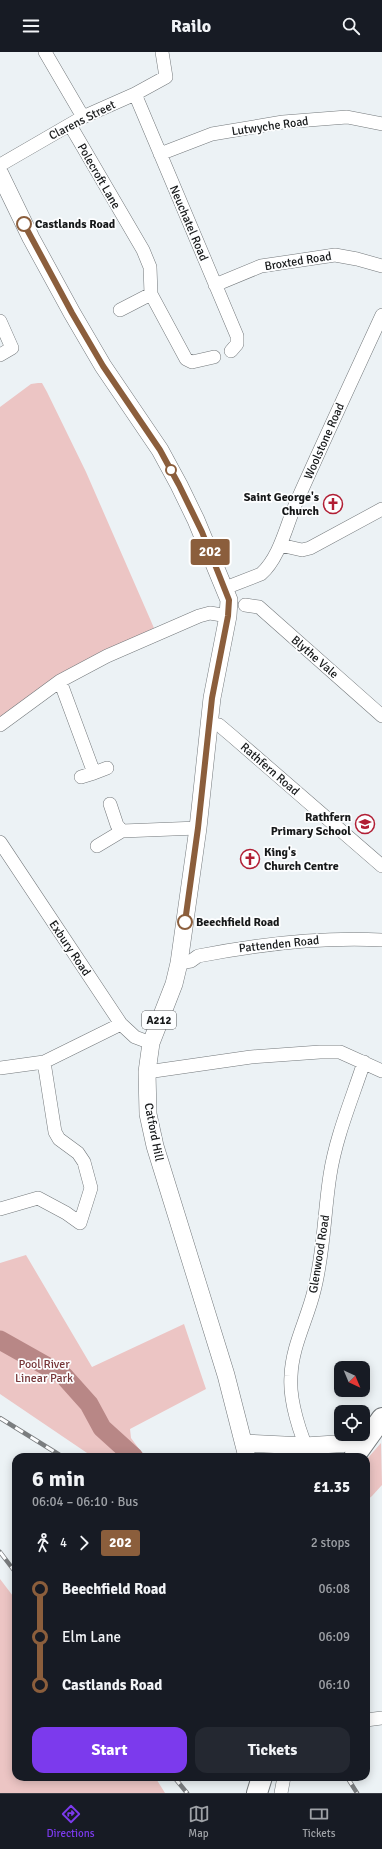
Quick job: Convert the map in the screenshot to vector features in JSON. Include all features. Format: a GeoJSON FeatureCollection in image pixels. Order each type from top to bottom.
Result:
{"type":"FeatureCollection","features":[{"type":"Feature","properties":{"kind":"highway"},"geometry":{"type":"LineString","coordinates":[[360,1450],[382,1418]]}},
{"type":"Feature","properties":{"kind":"highway"},"geometry":{"type":"LineString","coordinates":[[257,1793],[261,1781]]}},
{"type":"Feature","properties":{"kind":"main road","name":"A212"},"geometry":{"type":"LineString","coordinates":[[0,174],[31,238],[72,313],[103,366],[160,450],[196,520],[225,588]]}},
{"type":"Feature","properties":{"kind":"main road","name":"Catford Hill"},"geometry":{"type":"LineString","coordinates":[[225,588],[229,600],[228,616],[213,690],[198,828],[179,963],[174,984],[151,1043],[146,1072],[148,1114],[155,1146],[205,1304],[246,1450]]}},
{"type":"Feature","properties":{"kind":"main road","name":"A212"},"geometry":{"type":"LineString","coordinates":[[246,1450],[360,1450]]}},
{"type":"Feature","properties":{"kind":"street"},"geometry":{"type":"LineString","coordinates":[[45,52],[83,117]]}},
{"type":"Feature","properties":{"kind":"street","name":"Clarens Street"},"geometry":{"type":"LineString","coordinates":[[0,165],[83,117],[135,94],[166,77],[162,52]]}},
{"type":"Feature","properties":{"kind":"street","name":"Neuchatel Road"},"geometry":{"type":"LineString","coordinates":[[135,94],[237,336],[236,344],[230,351]]}},
{"type":"Feature","properties":{"kind":"street","name":"Lutwyche Road"},"geometry":{"type":"LineString","coordinates":[[160,154],[212,134],[283,122],[347,117],[382,124]]}},
{"type":"Feature","properties":{"kind":"street","name":"Polecroft Lane"},"geometry":{"type":"LineString","coordinates":[[70,125],[143,250],[150,267],[150,294],[186,359],[192,362],[214,356]]}},
{"type":"Feature","properties":{"kind":"street","name":"Broxted Road"},"geometry":{"type":"LineString","coordinates":[[215,284],[261,266],[335,255],[382,266]]}},
{"type":"Feature","properties":{"kind":"street"},"geometry":{"type":"LineString","coordinates":[[120,310],[150,294]]}},
{"type":"Feature","properties":{"kind":"street","name":"Woolstone Road"},"geometry":{"type":"LineString","coordinates":[[225,588],[261,574],[266,570],[280,545],[296,503],[382,315]]}},
{"type":"Feature","properties":{"kind":"street"},"geometry":{"type":"LineString","coordinates":[[0,321],[12,348],[0,355]]}},
{"type":"Feature","properties":{"kind":"street"},"geometry":{"type":"LineString","coordinates":[[280,545],[302,550],[310,548],[382,509]]}},
{"type":"Feature","properties":{"kind":"street","name":"Blythe Vale"},"geometry":{"type":"LineString","coordinates":[[246,605],[259,607],[382,716]]}},
{"type":"Feature","properties":{"kind":"street"},"geometry":{"type":"LineString","coordinates":[[0,725],[60,681],[107,656],[198,616],[210,613],[228,616]]}},
{"type":"Feature","properties":{"kind":"street"},"geometry":{"type":"LineString","coordinates":[[60,681],[87,775],[108,768]]}},
{"type":"Feature","properties":{"kind":"street","name":"Rathfern Road"},"geometry":{"type":"LineString","coordinates":[[210,724],[218,725],[232,736],[382,866]]}},
{"type":"Feature","properties":{"kind":"street"},"geometry":{"type":"LineString","coordinates":[[110,804],[117,825],[122,831]]}},
{"type":"Feature","properties":{"kind":"street"},"geometry":{"type":"LineString","coordinates":[[97,846],[122,831],[198,828]]}},
{"type":"Feature","properties":{"kind":"street","name":"Exbury Road"},"geometry":{"type":"LineString","coordinates":[[0,842],[121,1024],[135,1037],[151,1043]]}},
{"type":"Feature","properties":{"kind":"street","name":"Pattenden Road"},"geometry":{"type":"LineString","coordinates":[[179,963],[191,961],[198,956],[250,946],[338,939],[382,940]]}},
{"type":"Feature","properties":{"kind":"street"},"geometry":{"type":"LineString","coordinates":[[0,1068],[44,1062],[121,1024]]}},
{"type":"Feature","properties":{"kind":"street"},"geometry":{"type":"LineString","coordinates":[[146,1072],[251,1057],[320,1052],[340,1052],[382,1071]]}},
{"type":"Feature","properties":{"kind":"street"},"geometry":{"type":"LineString","coordinates":[[0,1210],[38,1198],[66,1213],[80,1223],[91,1188],[84,1162],[78,1153],[59,1139],[55,1132],[44,1062]]}},
{"type":"Feature","properties":{"kind":"street","name":"Glenwood Road"},"geometry":{"type":"LineString","coordinates":[[308,1451],[291,1393],[291,1376],[294,1352],[314,1291],[324,1233],[330,1175],[337,1146],[364,1062]]}},
{"type":"Feature","properties":{"kind":"street"},"geometry":{"type":"LineString","coordinates":[[370,1720],[382,1718]]}},
{"type":"Feature","properties":{"kind":"street"},"geometry":{"type":"LineString","coordinates":[[281,1793],[283,1781]]}},
{"type":"Feature","properties":{"kind":"green space"},"geometry":{"type":"Polygon","coordinates":[[[42,383],[47,392],[86,472],[154,628],[97,656],[0,720],[0,407],[31,384],[42,383]]]}},
{"type":"Feature","properties":{"kind":"green space","name":"Pool River Linear Park"},"geometry":{"type":"Polygon","coordinates":[[[26,1255],[92,1367],[184,1324],[206,1389],[130,1429],[131,1438],[142,1453],[87,1453],[0,1394],[0,1263],[26,1255]]]}},
{"type":"Feature","properties":{"kind":"green space"},"geometry":{"type":"Polygon","coordinates":[[[381,1443],[382,1485],[370,1498],[370,1455],[381,1443]]]}},
{"type":"Feature","properties":{"kind":"green space"},"geometry":{"type":"Polygon","coordinates":[[[0,1579],[12,1595],[12,1781],[158,1781],[165,1793],[0,1793],[0,1579]]]}},
{"type":"Feature","properties":{"kind":"waterway"},"geometry":{"type":"LineString","coordinates":[[0,1340],[64,1376],[89,1404],[102,1428],[130,1453]]}},
{"type":"Feature","properties":{"kind":"railway"},"geometry":{"type":"LineString","coordinates":[[0,1418],[57,1453]]}},
{"type":"Feature","properties":{"kind":"railway"},"geometry":{"type":"LineString","coordinates":[[0,1552],[12,1568]]}},
{"type":"Feature","properties":{"kind":"railway"},"geometry":{"type":"LineString","coordinates":[[177,1781],[187,1793]]}},
{"type":"Feature","properties":{"kind":"railway"},"geometry":{"type":"LineString","coordinates":[[350,1781],[357,1793]]}},
{"type":"Feature","properties":{"kind":"bus line","name":"202"},"geometry":{"type":"LineString","coordinates":[[24,224],[72,313],[103,366],[136,417],[160,450],[202,532],[229,600],[228,616],[213,690],[198,828],[185,922]]}},
{"type":"Feature","properties":{"kind":"place","name":"Castlands Road"},"geometry":{"type":"Point","coordinates":[24,224]}},
{"type":"Feature","properties":{"kind":"place","name":"Saint George's Church"},"geometry":{"type":"Point","coordinates":[333,504]}},
{"type":"Feature","properties":{"kind":"place","name":"Rathfern Primary School"},"geometry":{"type":"Point","coordinates":[365,824]}},
{"type":"Feature","properties":{"kind":"place","name":"King's Church Centre"},"geometry":{"type":"Point","coordinates":[250,859]}},
{"type":"Feature","properties":{"kind":"place","name":"Beechfield Road"},"geometry":{"type":"Point","coordinates":[185,922]}}]}
